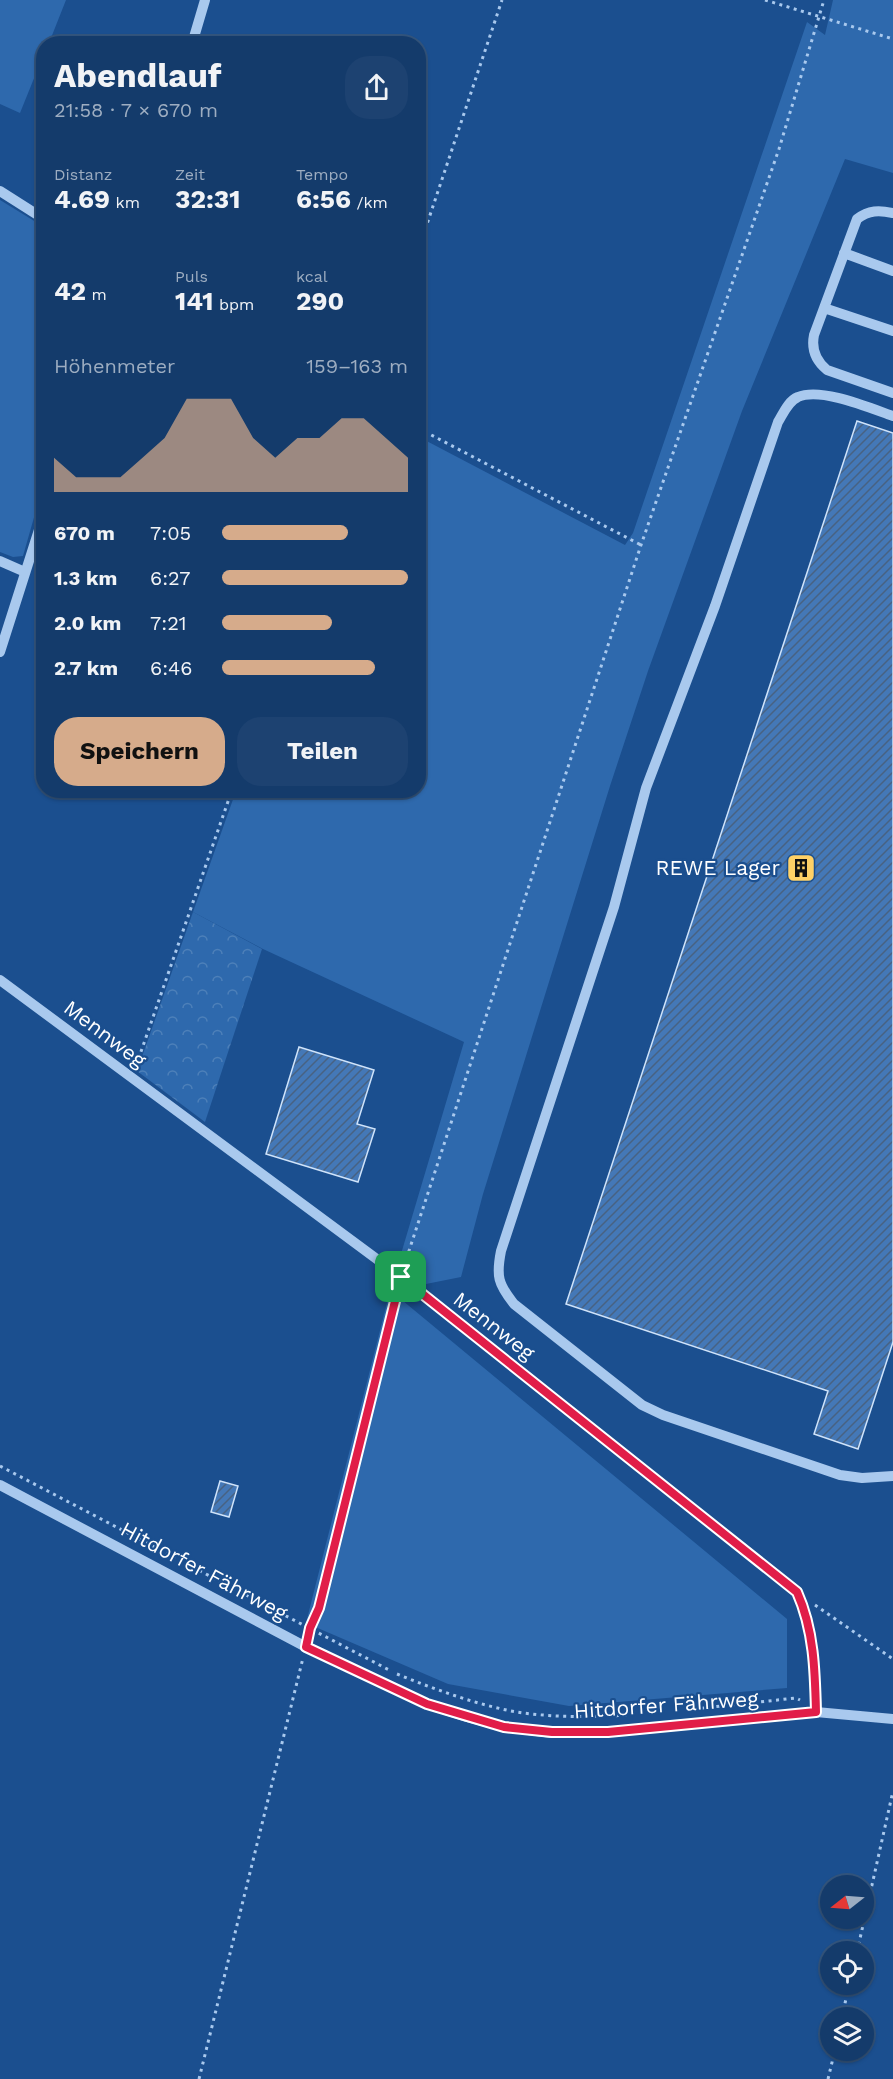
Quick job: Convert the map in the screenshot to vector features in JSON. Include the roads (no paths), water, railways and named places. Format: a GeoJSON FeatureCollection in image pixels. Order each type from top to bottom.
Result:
{"type":"FeatureCollection","features":[{"type":"Feature","properties":{"kind":"street"},"geometry":{"type":"LineString","coordinates":[[194,36],[205,0]]}},
{"type":"Feature","properties":{"kind":"street"},"geometry":{"type":"LineString","coordinates":[[0,192],[36,214]]}},
{"type":"Feature","properties":{"kind":"street"},"geometry":{"type":"LineString","coordinates":[[893,213],[874,211],[865,213],[857,219],[812,345],[820,365],[827,370],[893,393]]}},
{"type":"Feature","properties":{"kind":"street"},"geometry":{"type":"LineString","coordinates":[[844,253],[893,270]]}},
{"type":"Feature","properties":{"kind":"street"},"geometry":{"type":"LineString","coordinates":[[824,308],[891,331]]}},
{"type":"Feature","properties":{"kind":"street"},"geometry":{"type":"LineString","coordinates":[[893,416],[852,402],[811,395],[798,397],[790,403],[778,422],[716,606],[646,788],[614,907],[501,1251],[497,1271],[499,1282],[514,1304],[642,1405],[663,1415],[840,1475],[862,1478],[893,1476]]}},
{"type":"Feature","properties":{"kind":"street"},"geometry":{"type":"LineString","coordinates":[[0,652],[36,538]]}},
{"type":"Feature","properties":{"kind":"street"},"geometry":{"type":"LineString","coordinates":[[0,561],[25,572]]}},
{"type":"Feature","properties":{"kind":"street","name":"Mennweg"},"geometry":{"type":"LineString","coordinates":[[0,980],[401,1277],[797,1592],[805,1609],[813,1647],[816,1712]]}},
{"type":"Feature","properties":{"kind":"street","name":"Hitdorfer Fährweg"},"geometry":{"type":"LineString","coordinates":[[0,1485],[306,1647],[427,1704],[504,1727],[552,1732],[608,1732],[816,1712]]}},
{"type":"Feature","properties":{"kind":"street"},"geometry":{"type":"LineString","coordinates":[[816,1712],[893,1719]]}},
{"type":"Feature","properties":{"kind":"place","name":"REWE Lager"},"geometry":{"type":"Point","coordinates":[801,868]}}]}
